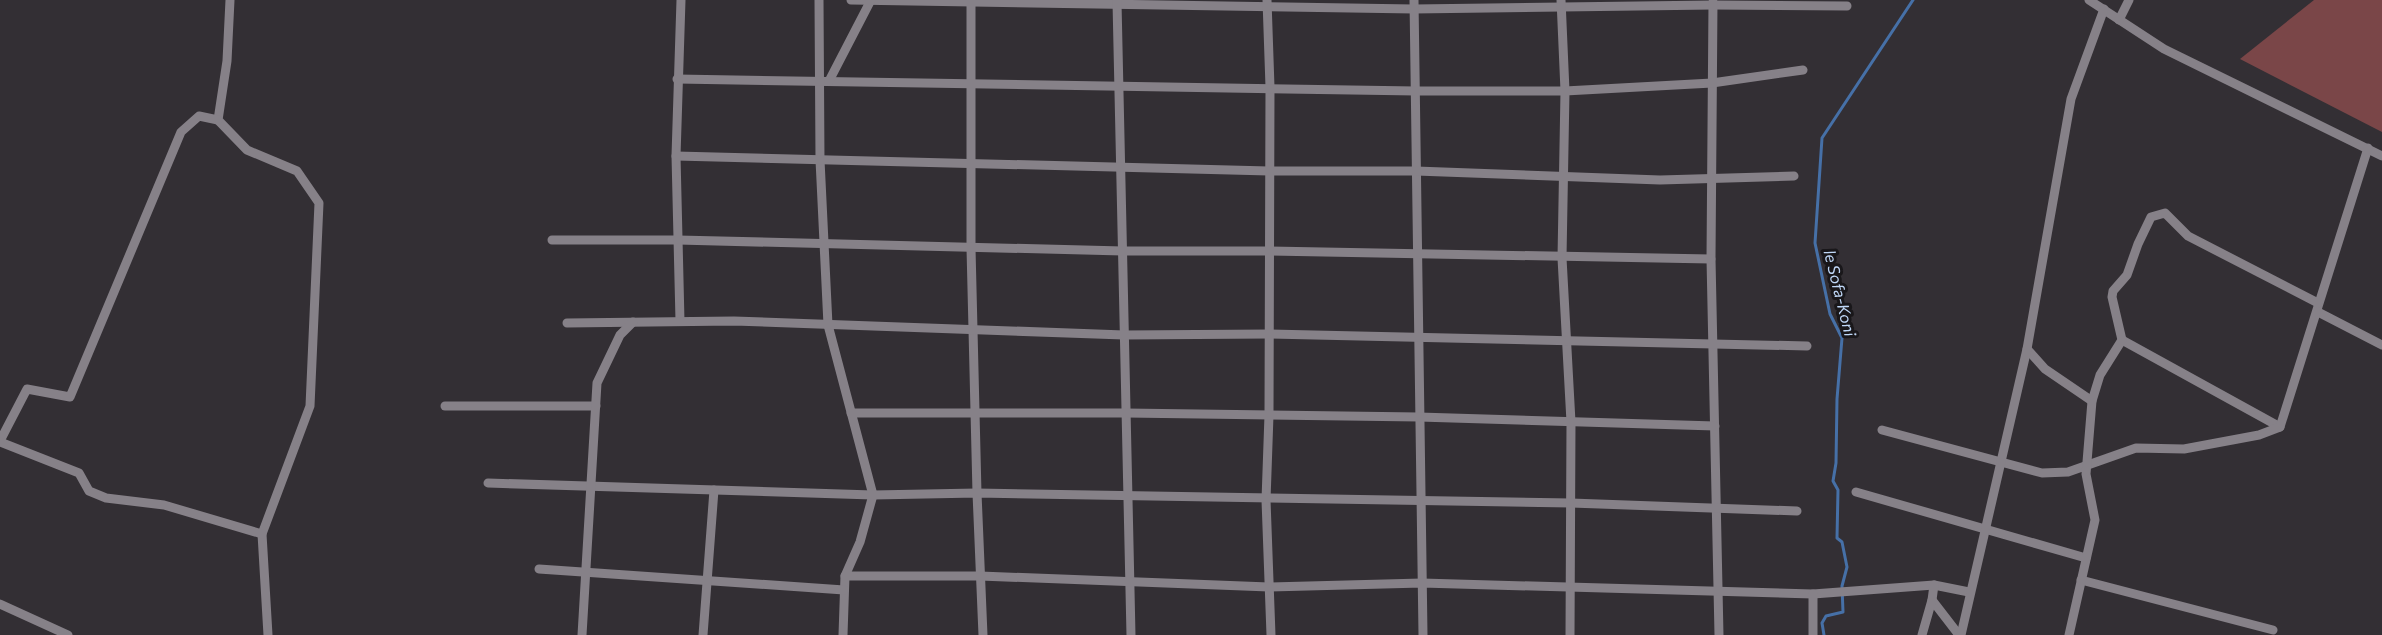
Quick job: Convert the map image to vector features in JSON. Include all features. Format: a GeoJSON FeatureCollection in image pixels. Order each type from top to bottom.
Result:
{"type":"FeatureCollection","features":[{"type":"Feature","properties":{"kind":"street"},"geometry":{"type":"LineString","coordinates":[[218,120],[227,61],[230,0]]}},
{"type":"Feature","properties":{"kind":"street"},"geometry":{"type":"LineString","coordinates":[[680,321],[676,156],[681,0]]}},
{"type":"Feature","properties":{"kind":"street"},"geometry":{"type":"LineString","coordinates":[[819,0],[825,81],[820,160],[826,245],[828,325],[873,495],[860,542],[845,576],[843,635]]}},
{"type":"Feature","properties":{"kind":"street"},"geometry":{"type":"LineString","coordinates":[[851,0],[1414,5],[1713,3],[1848,6]]}},
{"type":"Feature","properties":{"kind":"street"},"geometry":{"type":"LineString","coordinates":[[2089,0],[2164,49],[2382,156]]}},
{"type":"Feature","properties":{"kind":"street"},"geometry":{"type":"LineString","coordinates":[[2119,20],[2129,0]]}},
{"type":"Feature","properties":{"kind":"street"},"geometry":{"type":"LineString","coordinates":[[825,81],[871,1]]}},
{"type":"Feature","properties":{"kind":"street"},"geometry":{"type":"LineString","coordinates":[[971,1],[973,163],[971,248],[983,635]]}},
{"type":"Feature","properties":{"kind":"street"},"geometry":{"type":"LineString","coordinates":[[1117,3],[1131,635]]}},
{"type":"Feature","properties":{"kind":"street"},"geometry":{"type":"LineString","coordinates":[[1561,3],[1565,91],[1563,258],[1571,422],[1570,635]]}},
{"type":"Feature","properties":{"kind":"street"},"geometry":{"type":"LineString","coordinates":[[1713,3],[1711,259],[1720,593],[1719,635]]}},
{"type":"Feature","properties":{"kind":"street"},"geometry":{"type":"LineString","coordinates":[[1267,4],[1270,87],[1269,415],[1266,500],[1271,635]]}},
{"type":"Feature","properties":{"kind":"street"},"geometry":{"type":"LineString","coordinates":[[1414,5],[1423,635]]}},
{"type":"Feature","properties":{"kind":"street"},"geometry":{"type":"LineString","coordinates":[[1960,635],[2027,349],[2071,99],[2104,9]]}},
{"type":"Feature","properties":{"kind":"street"},"geometry":{"type":"LineString","coordinates":[[677,79],[1416,91],[1565,91],[1712,83],[1803,70]]}},
{"type":"Feature","properties":{"kind":"street"},"geometry":{"type":"LineString","coordinates":[[262,534],[164,505],[106,498],[88,491],[79,474],[0,442],[27,389],[70,397],[181,132],[199,116],[218,120],[247,150],[297,171],[319,203],[310,406],[262,534],[268,635]]}},
{"type":"Feature","properties":{"kind":"street"},"geometry":{"type":"LineString","coordinates":[[2280,427],[2368,148]]}},
{"type":"Feature","properties":{"kind":"street"},"geometry":{"type":"LineString","coordinates":[[676,156],[1121,168],[1416,171],[1660,180],[1794,176]]}},
{"type":"Feature","properties":{"kind":"street"},"geometry":{"type":"LineString","coordinates":[[2069,635],[2095,520],[2086,474],[2092,401],[2100,375],[2122,340],[2112,297],[2113,291],[2127,275],[2138,244],[2151,218],[2165,213],[2188,236],[2382,345]]}},
{"type":"Feature","properties":{"kind":"street"},"geometry":{"type":"LineString","coordinates":[[552,240],[678,240],[1123,251],[1269,251],[1711,259]]}},
{"type":"Feature","properties":{"kind":"street"},"geometry":{"type":"LineString","coordinates":[[567,323],[680,321],[1125,335],[1418,336],[1807,346]]}},
{"type":"Feature","properties":{"kind":"street"},"geometry":{"type":"LineString","coordinates":[[582,635],[597,383],[620,335],[633,322]]}},
{"type":"Feature","properties":{"kind":"street"},"geometry":{"type":"LineString","coordinates":[[2122,340],[2280,427]]}},
{"type":"Feature","properties":{"kind":"street"},"geometry":{"type":"LineString","coordinates":[[2027,349],[2045,369],[2092,401]]}},
{"type":"Feature","properties":{"kind":"street"},"geometry":{"type":"LineString","coordinates":[[445,406],[596,406]]}},
{"type":"Feature","properties":{"kind":"street"},"geometry":{"type":"LineString","coordinates":[[851,414],[1126,413],[1419,417],[1715,426]]}},
{"type":"Feature","properties":{"kind":"street"},"geometry":{"type":"LineString","coordinates":[[1882,430],[2042,473],[2068,472],[2136,448],[2184,449],[2259,435],[2280,427]]}},
{"type":"Feature","properties":{"kind":"street"},"geometry":{"type":"LineString","coordinates":[[488,483],[873,495],[977,493],[1266,500],[1571,503],[1797,511]]}},
{"type":"Feature","properties":{"kind":"street"},"geometry":{"type":"LineString","coordinates":[[704,635],[714,490]]}},
{"type":"Feature","properties":{"kind":"street"},"geometry":{"type":"LineString","coordinates":[[1856,492],[2086,558]]}},
{"type":"Feature","properties":{"kind":"street"},"geometry":{"type":"LineString","coordinates":[[539,569],[844,590]]}},
{"type":"Feature","properties":{"kind":"street"},"geometry":{"type":"LineString","coordinates":[[845,576],[980,576],[1269,587],[1422,583],[1813,594],[1934,585],[1969,592]]}},
{"type":"Feature","properties":{"kind":"street"},"geometry":{"type":"LineString","coordinates":[[2081,580],[2273,630]]}},
{"type":"Feature","properties":{"kind":"street"},"geometry":{"type":"LineString","coordinates":[[1922,635],[1934,585]]}},
{"type":"Feature","properties":{"kind":"street"},"geometry":{"type":"LineString","coordinates":[[1813,594],[1813,635]]}},
{"type":"Feature","properties":{"kind":"street"},"geometry":{"type":"LineString","coordinates":[[1932,600],[1960,635]]}},
{"type":"Feature","properties":{"kind":"street"},"geometry":{"type":"LineString","coordinates":[[0,603],[68,635]]}},
{"type":"Feature","properties":{"kind":"shaded area"},"geometry":{"type":"Polygon","coordinates":[[[2314,0],[2382,0],[2382,132],[2240,59],[2314,0]]]}},
{"type":"Feature","properties":{"kind":"waterway","name":"le Sofa-Koni"},"geometry":{"type":"LineString","coordinates":[[1824,635],[1822,623],[1826,616],[1843,612],[1842,586],[1847,567],[1842,542],[1837,538],[1838,490],[1833,481],[1836,463],[1837,399],[1842,338],[1830,314],[1815,243],[1822,138],[1913,0]]}}]}
